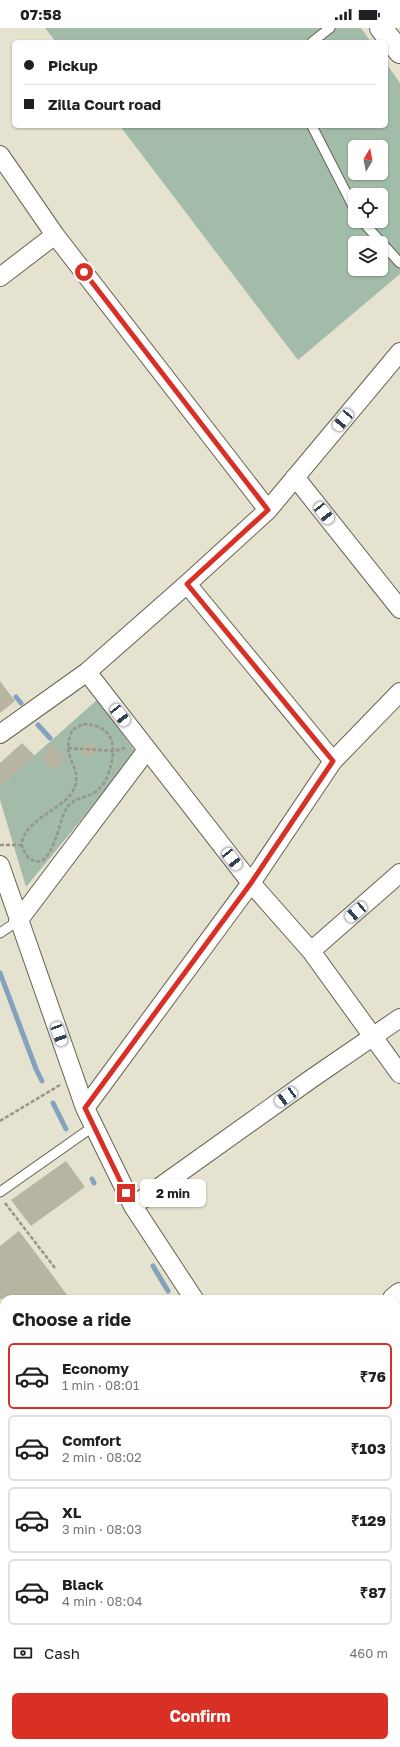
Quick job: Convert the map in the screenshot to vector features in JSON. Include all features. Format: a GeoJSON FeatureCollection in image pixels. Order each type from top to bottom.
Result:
{"type":"FeatureCollection","features":[{"type":"Feature","properties":{"kind":"main road"},"geometry":{"type":"LineString","coordinates":[[381,28],[400,52]]}},
{"type":"Feature","properties":{"kind":"street"},"geometry":{"type":"LineString","coordinates":[[0,155],[55,235],[268,510]]}},
{"type":"Feature","properties":{"kind":"street"},"geometry":{"type":"LineString","coordinates":[[0,277],[55,235]]}},
{"type":"Feature","properties":{"kind":"street"},"geometry":{"type":"LineString","coordinates":[[0,734],[87,672],[268,510],[400,352]]}},
{"type":"Feature","properties":{"kind":"street"},"geometry":{"type":"LineString","coordinates":[[295,477],[400,609]]}},
{"type":"Feature","properties":{"kind":"street"},"geometry":{"type":"LineString","coordinates":[[187,584],[333,761]]}},
{"type":"Feature","properties":{"kind":"street"},"geometry":{"type":"LineString","coordinates":[[87,672],[251,883],[311,951],[400,1074]]}},
{"type":"Feature","properties":{"kind":"street"},"geometry":{"type":"LineString","coordinates":[[85,1108],[251,883],[333,761],[400,692]]}},
{"type":"Feature","properties":{"kind":"street"},"geometry":{"type":"LineString","coordinates":[[18,921],[147,750]]}},
{"type":"Feature","properties":{"kind":"street"},"geometry":{"type":"LineString","coordinates":[[0,865],[18,921],[85,1108],[133,1206],[191,1295]]}},
{"type":"Feature","properties":{"kind":"street"},"geometry":{"type":"LineString","coordinates":[[311,951],[400,873]]}},
{"type":"Feature","properties":{"kind":"street"},"geometry":{"type":"LineString","coordinates":[[133,1206],[311,1079],[400,1018]]}},
{"type":"Feature","properties":{"kind":"lane"},"geometry":{"type":"LineString","coordinates":[[315,40],[330,28]]}},
{"type":"Feature","properties":{"kind":"lane"},"geometry":{"type":"LineString","coordinates":[[313,128],[348,196]]}},
{"type":"Feature","properties":{"kind":"lane"},"geometry":{"type":"LineString","coordinates":[[368,228],[400,263]]}},
{"type":"Feature","properties":{"kind":"lane"},"geometry":{"type":"LineString","coordinates":[[0,933],[18,921]]}},
{"type":"Feature","properties":{"kind":"lane"},"geometry":{"type":"LineString","coordinates":[[0,1192],[94,1126]]}},
{"type":"Feature","properties":{"kind":"path"},"geometry":{"type":"LineString","coordinates":[[83,724],[91,724],[103,729],[109,734],[112,740],[114,751],[110,770],[100,789],[90,796],[73,801],[67,807],[59,825],[54,845],[47,856],[42,860],[29,858],[22,845],[24,836],[39,818],[66,800],[76,785],[76,770],[68,748],[72,730],[83,724]]}},
{"type":"Feature","properties":{"kind":"path"},"geometry":{"type":"LineString","coordinates":[[68,748],[114,751]]}},
{"type":"Feature","properties":{"kind":"path"},"geometry":{"type":"LineString","coordinates":[[0,845],[22,845]]}},
{"type":"Feature","properties":{"kind":"path"},"geometry":{"type":"LineString","coordinates":[[0,1121],[74,1076]]}},
{"type":"Feature","properties":{"kind":"path"},"geometry":{"type":"LineString","coordinates":[[5,1202],[55,1268]]}},
{"type":"Feature","properties":{"kind":"green space"},"geometry":{"type":"Polygon","coordinates":[[[45,28],[361,28],[370,40],[54,40],[45,28]]]}},
{"type":"Feature","properties":{"kind":"green space"},"geometry":{"type":"Polygon","coordinates":[[[388,66],[400,83],[400,274],[298,360],[122,128],[388,128],[388,66]]]}},
{"type":"Feature","properties":{"kind":"green space"},"geometry":{"type":"Polygon","coordinates":[[[98,699],[136,753],[26,887],[0,800],[0,786],[98,699]]]}},
{"type":"Feature","properties":{"kind":"building"},"geometry":{"type":"Polygon","coordinates":[[[0,681],[15,701],[0,713],[0,681]]]}},
{"type":"Feature","properties":{"kind":"building"},"geometry":{"type":"Polygon","coordinates":[[[22,743],[35,756],[0,786],[0,763],[22,743]]]}},
{"type":"Feature","properties":{"kind":"building"},"geometry":{"type":"Polygon","coordinates":[[[88,743],[93,744],[97,748],[95,754],[91,756],[81,753],[83,747],[88,743]]]}},
{"type":"Feature","properties":{"kind":"building"},"geometry":{"type":"Polygon","coordinates":[[[52,744],[67,759],[54,771],[40,757],[52,744]]]}},
{"type":"Feature","properties":{"kind":"building"},"geometry":{"type":"Polygon","coordinates":[[[66,1161],[85,1187],[31,1226],[11,1200],[66,1161]]]}},
{"type":"Feature","properties":{"kind":"building"},"geometry":{"type":"Polygon","coordinates":[[[19,1231],[67,1295],[0,1295],[0,1246],[19,1231]]]}},
{"type":"Feature","properties":{"kind":"waterway"},"geometry":{"type":"LineString","coordinates":[[16,697],[21,703]]}},
{"type":"Feature","properties":{"kind":"waterway"},"geometry":{"type":"LineString","coordinates":[[38,725],[50,738]]}},
{"type":"Feature","properties":{"kind":"waterway"},"geometry":{"type":"LineString","coordinates":[[0,973],[36,1069],[42,1081]]}},
{"type":"Feature","properties":{"kind":"waterway"},"geometry":{"type":"LineString","coordinates":[[53,1103],[66,1129]]}},
{"type":"Feature","properties":{"kind":"waterway"},"geometry":{"type":"LineString","coordinates":[[92,1179],[94,1183]]}},
{"type":"Feature","properties":{"kind":"waterway"},"geometry":{"type":"LineString","coordinates":[[153,1266],[168,1291]]}},
{"type":"Feature","properties":{"kind":"route"},"geometry":{"type":"LineString","coordinates":[[84,272],[268,510],[187,584],[333,761],[251,883],[85,1108],[126,1193]]}}]}
